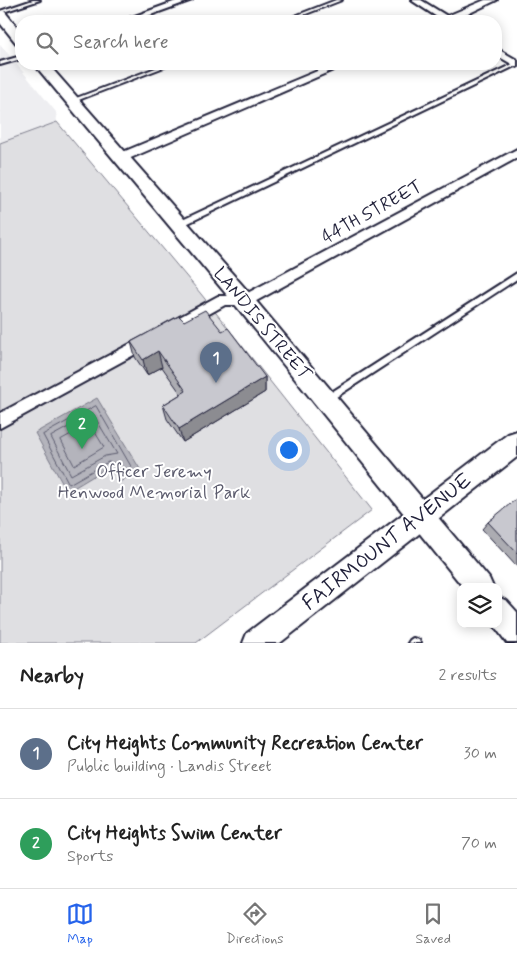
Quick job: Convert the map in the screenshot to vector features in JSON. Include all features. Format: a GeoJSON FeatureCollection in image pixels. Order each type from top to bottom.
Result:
{"type":"FeatureCollection","features":[{"type":"Feature","properties":{"kind":"main road","name":"FAIRMOUNT AVENUE"},"geometry":{"type":"LineString","coordinates":[[257,643],[517,442]]}},
{"type":"Feature","properties":{"kind":"street"},"geometry":{"type":"LineString","coordinates":[[144,15],[188,0]]}},
{"type":"Feature","properties":{"kind":"street"},"geometry":{"type":"LineString","coordinates":[[415,0],[437,15]]}},
{"type":"Feature","properties":{"kind":"street"},"geometry":{"type":"LineString","coordinates":[[459,15],[493,0]]}},
{"type":"Feature","properties":{"kind":"street"},"geometry":{"type":"LineString","coordinates":[[0,15],[15,33]]}},
{"type":"Feature","properties":{"kind":"street"},"geometry":{"type":"LineString","coordinates":[[502,55],[517,64]]}},
{"type":"Feature","properties":{"kind":"street","name":"LANDIS STREET"},"geometry":{"type":"LineString","coordinates":[[46,70],[244,301],[477,583]]}},
{"type":"Feature","properties":{"kind":"street"},"geometry":{"type":"LineString","coordinates":[[122,156],[328,70]]}},
{"type":"Feature","properties":{"kind":"street","name":"44TH STREET"},"geometry":{"type":"LineString","coordinates":[[244,301],[517,153]]}},
{"type":"Feature","properties":{"kind":"street"},"geometry":{"type":"LineString","coordinates":[[0,421],[223,300],[244,301]]}},
{"type":"Feature","properties":{"kind":"street"},"geometry":{"type":"LineString","coordinates":[[502,615],[517,633]]}},
{"type":"Feature","properties":{"kind":"lane"},"geometry":{"type":"LineString","coordinates":[[0,15],[38,0]]}},
{"type":"Feature","properties":{"kind":"lane"},"geometry":{"type":"LineString","coordinates":[[300,15],[340,0]]}},
{"type":"Feature","properties":{"kind":"lane"},"geometry":{"type":"LineString","coordinates":[[0,64],[15,59]]}},
{"type":"Feature","properties":{"kind":"lane"},"geometry":{"type":"LineString","coordinates":[[178,225],[517,64]]}},
{"type":"Feature","properties":{"kind":"lane"},"geometry":{"type":"LineString","coordinates":[[74,100],[154,70]]}},
{"type":"Feature","properties":{"kind":"lane"},"geometry":{"type":"LineString","coordinates":[[324,400],[517,276]]}},
{"type":"Feature","properties":{"kind":"shaded area"},"geometry":{"type":"Polygon","coordinates":[[[0,44],[15,62],[15,70],[21,70],[56,112],[57,122],[0,143],[0,44]]]}},
{"type":"Feature","properties":{"kind":"green space","name":"Officer Jeremy Henwood Memorial Park"},"geometry":{"type":"Polygon","coordinates":[[[57,122],[201,294],[372,510],[196,643],[0,643],[0,143],[57,122]]]}},
{"type":"Feature","properties":{"kind":"water"},"geometry":{"type":"Polygon","coordinates":[[[97,398],[140,469],[120,482],[110,466],[67,492],[35,433],[97,398]]]}},
{"type":"Feature","properties":{"kind":"building"},"geometry":{"type":"Polygon","coordinates":[[[205,310],[222,331],[228,328],[265,377],[179,429],[163,405],[186,391],[158,351],[143,360],[131,342],[179,316],[184,321],[205,310]]]}},
{"type":"Feature","properties":{"kind":"building"},"geometry":{"type":"Polygon","coordinates":[[[517,500],[517,553],[488,522],[517,500]]]}},
{"type":"Feature","properties":{"kind":"place","name":"City Heights Community Recreation Center"},"geometry":{"type":"Point","coordinates":[216,383]}},
{"type":"Feature","properties":{"kind":"place","name":"City Heights Swim Center"},"geometry":{"type":"Point","coordinates":[82,449]}}]}
